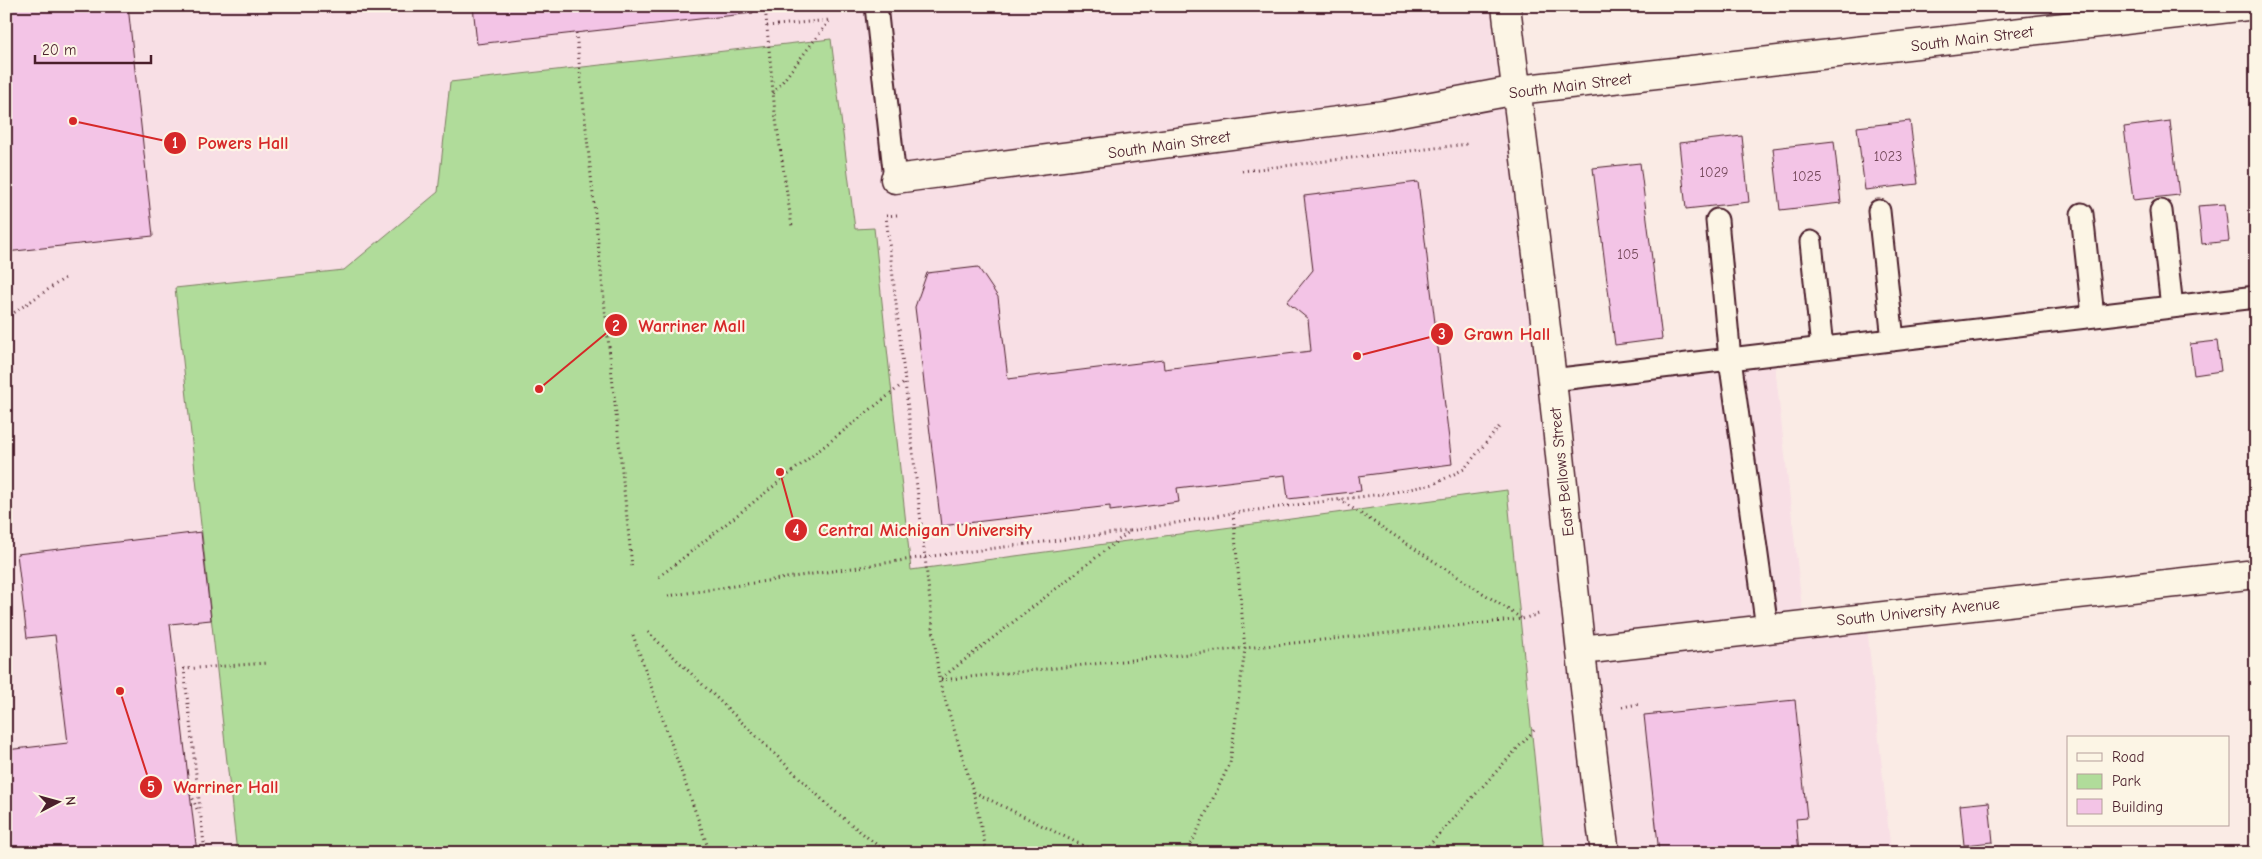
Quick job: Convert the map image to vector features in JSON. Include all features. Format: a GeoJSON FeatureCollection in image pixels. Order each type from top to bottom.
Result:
{"type":"FeatureCollection","features":[{"type":"Feature","properties":{"kind":"street","name":"East Bellows Street"},"geometry":{"type":"LineString","coordinates":[[1506,6],[1552,380],[1581,650],[1586,716],[1605,853]]}},
{"type":"Feature","properties":{"kind":"street","name":"South Main Street"},"geometry":{"type":"LineString","coordinates":[[895,179],[1384,115],[1517,90],[2247,6]]}},
{"type":"Feature","properties":{"kind":"street","name":"South University Avenue"},"geometry":{"type":"LineString","coordinates":[[1581,650],[2256,574]]}},
{"type":"Feature","properties":{"kind":"lane"},"geometry":{"type":"LineString","coordinates":[[876,6],[895,179]]}},
{"type":"Feature","properties":{"kind":"lane"},"geometry":{"type":"LineString","coordinates":[[1879,211],[1893,340]]}},
{"type":"Feature","properties":{"kind":"lane"},"geometry":{"type":"LineString","coordinates":[[2161,211],[2172,307]]}},
{"type":"Feature","properties":{"kind":"lane"},"geometry":{"type":"LineString","coordinates":[[2082,214],[2093,316]]}},
{"type":"Feature","properties":{"kind":"lane"},"geometry":{"type":"LineString","coordinates":[[1716,220],[1730,359],[1767,628]]}},
{"type":"Feature","properties":{"kind":"lane"},"geometry":{"type":"LineString","coordinates":[[1811,242],[1822,348]]}},
{"type":"Feature","properties":{"kind":"lane"},"geometry":{"type":"LineString","coordinates":[[1552,380],[2256,297]]}},
{"type":"Feature","properties":{"kind":"path"},"geometry":{"type":"LineString","coordinates":[[765,6],[773,94],[792,227]]}},
{"type":"Feature","properties":{"kind":"path"},"geometry":{"type":"LineString","coordinates":[[767,26],[830,20],[773,94]]}},
{"type":"Feature","properties":{"kind":"path"},"geometry":{"type":"LineString","coordinates":[[576,33],[632,566]]}},
{"type":"Feature","properties":{"kind":"path"},"geometry":{"type":"LineString","coordinates":[[1235,172],[1468,144]]}},
{"type":"Feature","properties":{"kind":"path"},"geometry":{"type":"LineString","coordinates":[[904,214],[886,216],[938,680],[974,791],[987,853]]}},
{"type":"Feature","properties":{"kind":"path"},"geometry":{"type":"LineString","coordinates":[[6,318],[65,278]]}},
{"type":"Feature","properties":{"kind":"path"},"geometry":{"type":"LineString","coordinates":[[659,577],[904,383]]}},
{"type":"Feature","properties":{"kind":"path"},"geometry":{"type":"LineString","coordinates":[[668,596],[925,557],[1130,532],[1233,513],[1390,493],[1434,484],[1464,469],[1500,426]]}},
{"type":"Feature","properties":{"kind":"path"},"geometry":{"type":"LineString","coordinates":[[1339,500],[1522,619]]}},
{"type":"Feature","properties":{"kind":"path"},"geometry":{"type":"LineString","coordinates":[[1187,853],[1230,764],[1245,649],[1233,513]]}},
{"type":"Feature","properties":{"kind":"path"},"geometry":{"type":"LineString","coordinates":[[938,680],[1130,532]]}},
{"type":"Feature","properties":{"kind":"path"},"geometry":{"type":"LineString","coordinates":[[938,680],[1522,619],[1539,614]]}},
{"type":"Feature","properties":{"kind":"path"},"geometry":{"type":"LineString","coordinates":[[648,632],[832,809],[887,853]]}},
{"type":"Feature","properties":{"kind":"path"},"geometry":{"type":"LineString","coordinates":[[633,635],[710,853]]}},
{"type":"Feature","properties":{"kind":"path"},"geometry":{"type":"LineString","coordinates":[[205,853],[184,668],[267,663]]}},
{"type":"Feature","properties":{"kind":"path"},"geometry":{"type":"LineString","coordinates":[[1621,707],[1639,704]]}},
{"type":"Feature","properties":{"kind":"path"},"geometry":{"type":"LineString","coordinates":[[1422,853],[1536,728]]}},
{"type":"Feature","properties":{"kind":"path"},"geometry":{"type":"LineString","coordinates":[[974,791],[1098,853]]}},
{"type":"Feature","properties":{"kind":"path"},"geometry":{"type":"LineString","coordinates":[[191,794],[202,822]]}},
{"type":"Feature","properties":{"kind":"shaded area"},"geometry":{"type":"Polygon","coordinates":[[[6,6],[1503,6],[1592,853],[6,853],[6,6]]]}},
{"type":"Feature","properties":{"kind":"shaded area"},"geometry":{"type":"Polygon","coordinates":[[[1774,357],[1804,624],[1866,617],[1891,853],[1605,853],[1552,382],[1774,357]]]}},
{"type":"Feature","properties":{"kind":"green space"},"geometry":{"type":"Polygon","coordinates":[[[831,39],[855,229],[874,228],[911,570],[1507,490],[1544,853],[237,853],[175,288],[344,270],[438,192],[450,82],[831,39]]]}},
{"type":"Feature","properties":{"kind":"building"},"geometry":{"type":"Polygon","coordinates":[[[6,6],[128,6],[153,236],[6,252],[6,6]]]}},
{"type":"Feature","properties":{"kind":"building"},"geometry":{"type":"Polygon","coordinates":[[[473,6],[752,6],[753,13],[477,44],[473,6]]]}},
{"type":"Feature","properties":{"kind":"building"},"geometry":{"type":"Polygon","coordinates":[[[1910,121],[1918,184],[1865,190],[1857,127],[1910,121]]]}},
{"type":"Feature","properties":{"kind":"building"},"geometry":{"type":"Polygon","coordinates":[[[2170,121],[2179,195],[2133,200],[2124,127],[2170,121]]]}},
{"type":"Feature","properties":{"kind":"building"},"geometry":{"type":"Polygon","coordinates":[[[1742,136],[1749,202],[1686,209],[1679,143],[1742,136]]]}},
{"type":"Feature","properties":{"kind":"building"},"geometry":{"type":"Polygon","coordinates":[[[1834,141],[1841,203],[1780,210],[1773,148],[1834,141]]]}},
{"type":"Feature","properties":{"kind":"building"},"geometry":{"type":"Polygon","coordinates":[[[1640,163],[1662,339],[1615,345],[1593,168],[1640,163]]]}},
{"type":"Feature","properties":{"kind":"building"},"geometry":{"type":"Polygon","coordinates":[[[1418,182],[1452,464],[1359,476],[1361,491],[1288,499],[1285,475],[1177,488],[1179,502],[1110,511],[1110,506],[941,526],[915,307],[927,273],[978,267],[998,297],[1008,379],[1163,360],[1164,369],[1311,351],[1308,319],[1287,302],[1313,270],[1304,196],[1418,182]]]}},
{"type":"Feature","properties":{"kind":"building"},"geometry":{"type":"Polygon","coordinates":[[[2225,204],[2229,241],[2202,244],[2198,206],[2225,204]]]}},
{"type":"Feature","properties":{"kind":"building"},"geometry":{"type":"Polygon","coordinates":[[[2217,341],[2221,371],[2194,375],[2190,344],[2217,341]]]}},
{"type":"Feature","properties":{"kind":"building"},"geometry":{"type":"Polygon","coordinates":[[[201,532],[211,620],[170,624],[197,853],[6,853],[6,750],[68,743],[55,635],[27,638],[17,554],[201,532]]]}},
{"type":"Feature","properties":{"kind":"building"},"geometry":{"type":"Polygon","coordinates":[[[1795,700],[1807,818],[1796,819],[1799,853],[1659,853],[1644,715],[1795,700]]]}},
{"type":"Feature","properties":{"kind":"building"},"geometry":{"type":"Polygon","coordinates":[[[1989,802],[1993,842],[1964,845],[1960,805],[1989,802]]]}},
{"type":"Feature","properties":{"kind":"place","name":"Powers Hall"},"geometry":{"type":"Point","coordinates":[73,121]}},
{"type":"Feature","properties":{"kind":"place","name":"Grawn Hall"},"geometry":{"type":"Point","coordinates":[1357,356]}},
{"type":"Feature","properties":{"kind":"place","name":"Warriner Mall"},"geometry":{"type":"Point","coordinates":[539,389]}},
{"type":"Feature","properties":{"kind":"place","name":"Central Michigan University"},"geometry":{"type":"Point","coordinates":[780,472]}},
{"type":"Feature","properties":{"kind":"place","name":"Warriner Hall"},"geometry":{"type":"Point","coordinates":[120,691]}}]}
